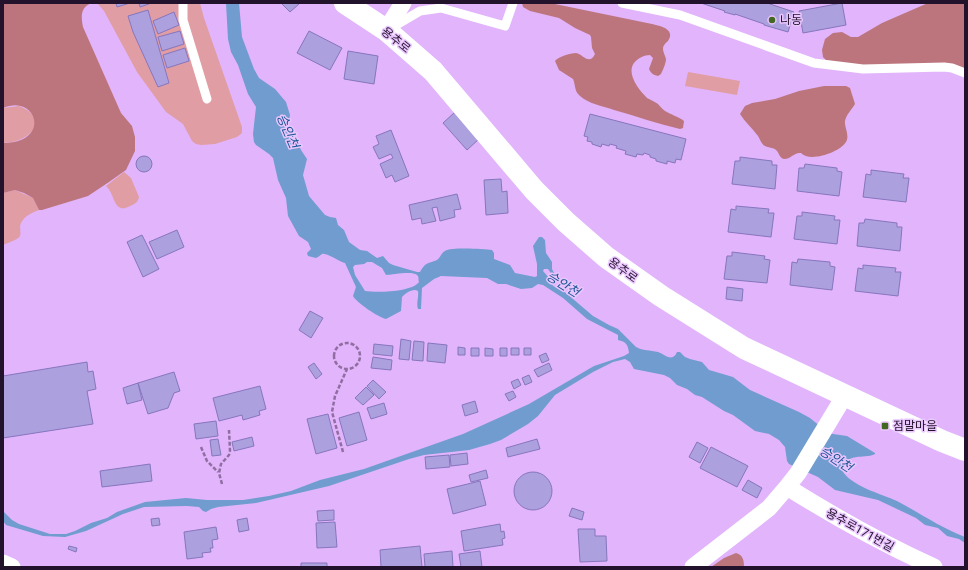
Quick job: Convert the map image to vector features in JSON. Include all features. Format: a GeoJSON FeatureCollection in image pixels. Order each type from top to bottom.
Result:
{"type":"FeatureCollection","features":[{"type":"Feature","properties":{"kind":"street","name":"용추로"},"geometry":{"type":"LineString","coordinates":[[345,3],[386,30],[433,71],[534,190],[566,222],[606,257],[661,296],[744,348],[840,403],[965,450]]}},
{"type":"Feature","properties":{"kind":"street"},"geometry":{"type":"LineString","coordinates":[[386,30],[403,3]]}},
{"type":"Feature","properties":{"kind":"street"},"geometry":{"type":"LineString","coordinates":[[693,567],[769,508],[787,488],[798,473],[840,403]]}},
{"type":"Feature","properties":{"kind":"street","name":"용추로171번길"},"geometry":{"type":"LineString","coordinates":[[787,488],[833,516],[898,551],[934,567]]}},
{"type":"Feature","properties":{"kind":"street"},"geometry":{"type":"LineString","coordinates":[[3,563],[12,567]]}},
{"type":"Feature","properties":{"kind":"lane"},"geometry":{"type":"LineString","coordinates":[[183,3],[183,20],[207,99]]}},
{"type":"Feature","properties":{"kind":"lane"},"geometry":{"type":"LineString","coordinates":[[386,30],[420,11],[441,8],[505,26],[513,3]]}},
{"type":"Feature","properties":{"kind":"lane"},"geometry":{"type":"LineString","coordinates":[[622,3],[680,15],[814,63],[863,69],[944,67],[952,68],[965,73]]}},
{"type":"Feature","properties":{"kind":"path"},"geometry":{"type":"LineString","coordinates":[[343,452],[332,412],[335,396],[347,369],[358,363],[360,356],[354,345],[346,343],[338,347],[334,354],[339,366],[347,369]]}},
{"type":"Feature","properties":{"kind":"path"},"geometry":{"type":"LineString","coordinates":[[222,484],[219,473],[221,464],[228,455],[230,430]]}},
{"type":"Feature","properties":{"kind":"path"},"geometry":{"type":"LineString","coordinates":[[201,447],[207,461],[219,473]]}},
{"type":"Feature","properties":{"kind":"shaded area"},"geometry":{"type":"Polygon","coordinates":[[[3,3],[92,3],[83,10],[83,27],[121,113],[132,126],[135,137],[135,151],[126,170],[88,196],[39,210],[33,198],[24,193],[15,190],[3,193],[3,143],[18,141],[28,135],[33,128],[34,120],[31,112],[24,107],[15,105],[3,108],[3,3]]]}},
{"type":"Feature","properties":{"kind":"shaded area"},"geometry":{"type":"Polygon","coordinates":[[[97,3],[200,3],[242,127],[242,133],[237,137],[215,144],[201,145],[192,141],[183,124],[166,112],[137,72],[104,11],[97,3]]]}},
{"type":"Feature","properties":{"kind":"shaded area"},"geometry":{"type":"Polygon","coordinates":[[[522,3],[550,3],[652,24],[669,31],[670,37],[663,48],[666,59],[661,74],[656,76],[652,74],[649,69],[653,58],[650,55],[639,58],[634,63],[632,67],[632,77],[634,82],[647,98],[658,104],[665,111],[684,121],[683,128],[680,129],[672,127],[601,106],[580,96],[576,90],[573,79],[559,70],[555,61],[561,57],[573,53],[579,54],[588,59],[593,57],[595,54],[592,48],[590,35],[559,18],[530,11],[523,7],[522,3]]]}},
{"type":"Feature","properties":{"kind":"shaded area"},"geometry":{"type":"Polygon","coordinates":[[[928,3],[965,3],[965,70],[864,67],[828,62],[823,57],[822,50],[825,39],[833,33],[842,32],[851,37],[858,37],[882,23],[928,3]]]}},
{"type":"Feature","properties":{"kind":"shaded area"},"geometry":{"type":"Polygon","coordinates":[[[688,72],[740,81],[737,95],[685,86],[688,72]]]}},
{"type":"Feature","properties":{"kind":"shaded area"},"geometry":{"type":"Polygon","coordinates":[[[824,86],[846,86],[850,88],[855,104],[845,121],[847,134],[846,142],[843,146],[825,155],[811,157],[799,153],[784,159],[775,149],[766,147],[762,144],[758,136],[740,114],[745,106],[752,103],[775,99],[799,91],[824,86]]]}},
{"type":"Feature","properties":{"kind":"shaded area"},"geometry":{"type":"Polygon","coordinates":[[[19,106],[29,111],[34,117],[36,123],[34,129],[21,139],[3,143],[3,108],[19,106]]]}},
{"type":"Feature","properties":{"kind":"shaded area"},"geometry":{"type":"Polygon","coordinates":[[[124,172],[131,178],[139,197],[137,202],[124,208],[120,208],[115,203],[106,186],[124,172]]]}},
{"type":"Feature","properties":{"kind":"shaded area"},"geometry":{"type":"Polygon","coordinates":[[[15,190],[33,198],[39,210],[30,214],[23,220],[20,226],[19,237],[3,245],[3,193],[15,190]]]}},
{"type":"Feature","properties":{"kind":"shaded area"},"geometry":{"type":"Polygon","coordinates":[[[736,553],[743,558],[744,567],[711,567],[724,558],[736,553]]]}},
{"type":"Feature","properties":{"kind":"water","name":"승안천"},"geometry":{"type":"Polygon","coordinates":[[[226,3],[239,3],[242,37],[254,69],[259,78],[275,89],[286,102],[290,115],[288,127],[307,159],[303,175],[309,196],[325,215],[336,218],[338,225],[344,230],[349,242],[360,250],[367,251],[377,258],[383,256],[393,265],[420,272],[425,265],[437,260],[444,252],[448,250],[492,250],[494,253],[494,259],[510,265],[515,273],[535,277],[537,276],[537,264],[533,246],[539,237],[542,237],[545,240],[546,253],[552,262],[552,269],[555,275],[553,276],[548,269],[544,269],[543,271],[550,279],[553,286],[566,293],[593,316],[618,329],[636,347],[658,352],[667,357],[673,357],[677,352],[680,352],[685,357],[702,362],[709,370],[733,377],[750,390],[799,412],[810,418],[827,432],[847,436],[875,453],[870,456],[856,457],[848,460],[842,470],[846,476],[859,485],[897,501],[939,525],[965,537],[965,543],[959,539],[947,536],[938,528],[925,525],[916,518],[878,500],[835,490],[818,477],[789,464],[787,461],[785,447],[779,440],[769,434],[755,431],[733,415],[702,397],[695,395],[687,389],[677,385],[670,378],[664,375],[634,369],[630,362],[625,359],[613,362],[593,372],[555,395],[538,416],[528,424],[501,440],[469,450],[424,455],[329,486],[256,503],[218,507],[206,512],[199,507],[187,506],[144,507],[123,514],[86,531],[65,537],[43,536],[6,525],[3,521],[3,511],[12,520],[19,524],[50,534],[66,534],[107,518],[117,512],[145,502],[186,498],[207,500],[243,500],[291,491],[320,480],[364,469],[463,434],[529,404],[594,366],[629,353],[626,344],[618,340],[618,335],[587,319],[563,298],[543,285],[538,284],[532,288],[521,289],[506,284],[498,284],[487,278],[441,276],[434,279],[422,288],[421,309],[418,309],[417,307],[418,291],[416,290],[402,297],[401,311],[386,319],[378,316],[363,306],[353,296],[356,287],[345,263],[324,254],[316,258],[308,256],[307,253],[311,249],[308,242],[299,236],[288,216],[286,198],[278,180],[273,158],[254,142],[253,134],[256,107],[248,94],[238,65],[231,52],[228,39],[226,3]],[[372,262],[355,265],[353,267],[355,275],[365,291],[386,292],[402,290],[419,282],[418,276],[412,273],[386,275],[382,268],[372,262]]]}},
{"type":"Feature","properties":{"kind":"building"},"geometry":{"type":"Polygon","coordinates":[[[116,3],[130,3],[117,7],[116,3]]]}},
{"type":"Feature","properties":{"kind":"building"},"geometry":{"type":"Polygon","coordinates":[[[139,3],[149,3],[149,4],[140,7],[139,3]]]}},
{"type":"Feature","properties":{"kind":"building"},"geometry":{"type":"Polygon","coordinates":[[[281,3],[300,3],[290,12],[281,3]]]}},
{"type":"Feature","properties":{"kind":"building","name":"나동"},"geometry":{"type":"Polygon","coordinates":[[[701,3],[767,3],[794,12],[788,32],[735,14],[724,12],[725,11],[701,3]]]}},
{"type":"Feature","properties":{"kind":"building"},"geometry":{"type":"Polygon","coordinates":[[[842,3],[846,25],[803,33],[799,11],[842,3]]]}},
{"type":"Feature","properties":{"kind":"building"},"geometry":{"type":"Polygon","coordinates":[[[148,10],[169,83],[158,87],[133,32],[128,16],[148,10]]]}},
{"type":"Feature","properties":{"kind":"building"},"geometry":{"type":"Polygon","coordinates":[[[174,12],[179,25],[158,34],[153,21],[174,12]]]}},
{"type":"Feature","properties":{"kind":"building"},"geometry":{"type":"Polygon","coordinates":[[[180,31],[184,44],[162,51],[158,37],[180,31]]]}},
{"type":"Feature","properties":{"kind":"building"},"geometry":{"type":"Polygon","coordinates":[[[309,31],[342,48],[330,70],[297,53],[309,31]]]}},
{"type":"Feature","properties":{"kind":"building"},"geometry":{"type":"Polygon","coordinates":[[[185,48],[189,61],[167,68],[163,55],[185,48]]]}},
{"type":"Feature","properties":{"kind":"building"},"geometry":{"type":"Polygon","coordinates":[[[348,51],[378,56],[374,84],[344,79],[348,51]]]}},
{"type":"Feature","properties":{"kind":"building"},"geometry":{"type":"Polygon","coordinates":[[[455,112],[479,139],[467,150],[443,123],[455,112]]]}},
{"type":"Feature","properties":{"kind":"building"},"geometry":{"type":"Polygon","coordinates":[[[590,114],[686,139],[681,160],[676,159],[675,163],[667,161],[667,164],[656,161],[656,159],[650,157],[650,155],[644,153],[643,155],[637,154],[636,157],[625,154],[626,151],[616,148],[617,146],[602,144],[601,147],[592,144],[592,142],[587,141],[588,137],[584,136],[590,114]]]}},
{"type":"Feature","properties":{"kind":"building"},"geometry":{"type":"Polygon","coordinates":[[[391,130],[409,176],[395,182],[392,175],[386,178],[380,164],[393,158],[391,154],[379,159],[373,147],[379,144],[376,136],[391,130]]]}},
{"type":"Feature","properties":{"kind":"building"},"geometry":{"type":"Polygon","coordinates":[[[144,156],[151,161],[152,164],[147,171],[144,172],[137,167],[136,164],[141,157],[144,156]]]}},
{"type":"Feature","properties":{"kind":"building"},"geometry":{"type":"Polygon","coordinates":[[[740,157],[772,161],[772,165],[777,165],[775,189],[732,184],[735,161],[740,161],[740,157]]]}},
{"type":"Feature","properties":{"kind":"building"},"geometry":{"type":"Polygon","coordinates":[[[805,164],[837,168],[837,171],[842,172],[839,196],[797,191],[799,168],[804,168],[805,164]]]}},
{"type":"Feature","properties":{"kind":"building"},"geometry":{"type":"Polygon","coordinates":[[[871,170],[904,174],[903,178],[909,178],[906,202],[863,197],[866,174],[871,175],[871,170]]]}},
{"type":"Feature","properties":{"kind":"building"},"geometry":{"type":"Polygon","coordinates":[[[501,179],[502,192],[507,191],[508,213],[486,215],[484,180],[501,179]]]}},
{"type":"Feature","properties":{"kind":"building"},"geometry":{"type":"Polygon","coordinates":[[[457,194],[461,209],[454,210],[455,217],[440,221],[437,207],[432,208],[436,221],[422,224],[421,218],[412,220],[409,205],[457,194]]]}},
{"type":"Feature","properties":{"kind":"building"},"geometry":{"type":"Polygon","coordinates":[[[736,206],[769,209],[768,213],[774,213],[771,237],[728,232],[731,209],[736,210],[736,206]]]}},
{"type":"Feature","properties":{"kind":"building"},"geometry":{"type":"Polygon","coordinates":[[[802,212],[835,216],[834,220],[840,220],[837,244],[794,239],[797,216],[802,216],[802,212]]]}},
{"type":"Feature","properties":{"kind":"building"},"geometry":{"type":"Polygon","coordinates":[[[865,219],[897,223],[897,227],[902,227],[900,251],[857,246],[859,223],[864,223],[865,219]]]}},
{"type":"Feature","properties":{"kind":"building"},"geometry":{"type":"Polygon","coordinates":[[[177,230],[184,247],[157,259],[149,242],[177,230]]]}},
{"type":"Feature","properties":{"kind":"building"},"geometry":{"type":"Polygon","coordinates":[[[142,235],[159,269],[143,277],[127,242],[142,235]]]}},
{"type":"Feature","properties":{"kind":"building"},"geometry":{"type":"Polygon","coordinates":[[[732,252],[765,256],[764,259],[770,260],[767,283],[724,279],[727,256],[732,256],[732,252]]]}},
{"type":"Feature","properties":{"kind":"building"},"geometry":{"type":"Polygon","coordinates":[[[798,259],[830,262],[830,266],[835,267],[832,290],[790,285],[792,262],[797,263],[798,259]]]}},
{"type":"Feature","properties":{"kind":"building"},"geometry":{"type":"Polygon","coordinates":[[[863,265],[896,268],[895,272],[901,272],[898,296],[855,291],[858,268],[863,269],[863,265]]]}},
{"type":"Feature","properties":{"kind":"building"},"geometry":{"type":"Polygon","coordinates":[[[727,287],[743,289],[742,301],[726,299],[727,287]]]}},
{"type":"Feature","properties":{"kind":"building"},"geometry":{"type":"Polygon","coordinates":[[[310,311],[323,318],[311,338],[299,330],[310,311]]]}},
{"type":"Feature","properties":{"kind":"building"},"geometry":{"type":"Polygon","coordinates":[[[401,339],[411,341],[409,360],[399,359],[401,339]]]}},
{"type":"Feature","properties":{"kind":"building"},"geometry":{"type":"Polygon","coordinates":[[[414,341],[424,342],[423,361],[412,360],[414,341]]]}},
{"type":"Feature","properties":{"kind":"building"},"geometry":{"type":"Polygon","coordinates":[[[428,343],[447,345],[445,363],[427,361],[428,343]]]}},
{"type":"Feature","properties":{"kind":"building"},"geometry":{"type":"Polygon","coordinates":[[[374,344],[393,346],[392,356],[373,354],[374,344]]]}},
{"type":"Feature","properties":{"kind":"building"},"geometry":{"type":"Polygon","coordinates":[[[458,347],[465,348],[465,355],[458,355],[458,347]]]}},
{"type":"Feature","properties":{"kind":"building"},"geometry":{"type":"Polygon","coordinates":[[[471,348],[479,348],[479,356],[471,356],[471,348]]]}},
{"type":"Feature","properties":{"kind":"building"},"geometry":{"type":"Polygon","coordinates":[[[485,348],[493,349],[493,356],[485,356],[485,348]]]}},
{"type":"Feature","properties":{"kind":"building"},"geometry":{"type":"Polygon","coordinates":[[[500,348],[507,348],[507,356],[500,356],[500,348]]]}},
{"type":"Feature","properties":{"kind":"building"},"geometry":{"type":"Polygon","coordinates":[[[511,348],[519,348],[519,355],[511,355],[511,348]]]}},
{"type":"Feature","properties":{"kind":"building"},"geometry":{"type":"Polygon","coordinates":[[[524,348],[531,348],[531,355],[524,355],[524,348]]]}},
{"type":"Feature","properties":{"kind":"building"},"geometry":{"type":"Polygon","coordinates":[[[546,353],[549,360],[542,363],[539,356],[546,353]]]}},
{"type":"Feature","properties":{"kind":"building"},"geometry":{"type":"Polygon","coordinates":[[[373,357],[392,360],[391,370],[371,368],[373,357]]]}},
{"type":"Feature","properties":{"kind":"building"},"geometry":{"type":"Polygon","coordinates":[[[87,362],[88,372],[93,371],[96,389],[87,391],[93,424],[3,438],[3,376],[87,362]]]}},
{"type":"Feature","properties":{"kind":"building"},"geometry":{"type":"Polygon","coordinates":[[[314,363],[322,374],[316,379],[308,367],[314,363]]]}},
{"type":"Feature","properties":{"kind":"building"},"geometry":{"type":"Polygon","coordinates":[[[549,363],[552,370],[538,377],[534,370],[549,363]]]}},
{"type":"Feature","properties":{"kind":"building"},"geometry":{"type":"Polygon","coordinates":[[[174,372],[180,391],[174,393],[168,408],[148,414],[138,383],[174,372]]]}},
{"type":"Feature","properties":{"kind":"building"},"geometry":{"type":"Polygon","coordinates":[[[529,375],[532,382],[525,385],[522,378],[529,375]]]}},
{"type":"Feature","properties":{"kind":"building"},"geometry":{"type":"Polygon","coordinates":[[[518,379],[521,385],[514,389],[511,382],[518,379]]]}},
{"type":"Feature","properties":{"kind":"building"},"geometry":{"type":"Polygon","coordinates":[[[373,380],[386,392],[379,399],[367,386],[373,380]]]}},
{"type":"Feature","properties":{"kind":"building"},"geometry":{"type":"Polygon","coordinates":[[[138,383],[142,400],[127,404],[123,388],[138,383]]]}},
{"type":"Feature","properties":{"kind":"building"},"geometry":{"type":"Polygon","coordinates":[[[260,386],[266,409],[259,411],[260,415],[243,420],[242,415],[219,421],[213,398],[260,386]]]}},
{"type":"Feature","properties":{"kind":"building"},"geometry":{"type":"Polygon","coordinates":[[[366,387],[374,395],[363,405],[355,398],[366,387]]]}},
{"type":"Feature","properties":{"kind":"building"},"geometry":{"type":"Polygon","coordinates":[[[513,391],[516,397],[509,401],[505,394],[513,391]]]}},
{"type":"Feature","properties":{"kind":"building"},"geometry":{"type":"Polygon","coordinates":[[[475,401],[478,412],[465,416],[462,405],[475,401]]]}},
{"type":"Feature","properties":{"kind":"building"},"geometry":{"type":"Polygon","coordinates":[[[384,403],[387,414],[371,419],[367,408],[384,403]]]}},
{"type":"Feature","properties":{"kind":"building"},"geometry":{"type":"Polygon","coordinates":[[[359,412],[367,440],[347,446],[339,418],[359,412]]]}},
{"type":"Feature","properties":{"kind":"building"},"geometry":{"type":"Polygon","coordinates":[[[328,414],[337,448],[316,454],[307,419],[328,414]]]}},
{"type":"Feature","properties":{"kind":"building"},"geometry":{"type":"Polygon","coordinates":[[[216,421],[218,436],[196,439],[194,424],[216,421]]]}},
{"type":"Feature","properties":{"kind":"building"},"geometry":{"type":"Polygon","coordinates":[[[252,437],[254,446],[234,451],[232,442],[252,437]]]}},
{"type":"Feature","properties":{"kind":"building"},"geometry":{"type":"Polygon","coordinates":[[[218,439],[221,455],[212,456],[210,440],[218,439]]]}},
{"type":"Feature","properties":{"kind":"building"},"geometry":{"type":"Polygon","coordinates":[[[537,439],[540,449],[508,457],[506,448],[537,439]]]}},
{"type":"Feature","properties":{"kind":"building"},"geometry":{"type":"Polygon","coordinates":[[[697,442],[708,448],[700,463],[689,457],[697,442]]]}},
{"type":"Feature","properties":{"kind":"building"},"geometry":{"type":"Polygon","coordinates":[[[711,447],[748,466],[737,487],[700,468],[711,447]]]}},
{"type":"Feature","properties":{"kind":"building"},"geometry":{"type":"Polygon","coordinates":[[[467,453],[468,464],[451,466],[450,455],[467,453]]]}},
{"type":"Feature","properties":{"kind":"building"},"geometry":{"type":"Polygon","coordinates":[[[449,455],[450,467],[426,469],[425,457],[449,455]]]}},
{"type":"Feature","properties":{"kind":"building"},"geometry":{"type":"Polygon","coordinates":[[[150,464],[152,481],[102,487],[100,471],[150,464]]]}},
{"type":"Feature","properties":{"kind":"building"},"geometry":{"type":"Polygon","coordinates":[[[486,470],[488,478],[471,482],[469,475],[486,470]]]}},
{"type":"Feature","properties":{"kind":"building"},"geometry":{"type":"Polygon","coordinates":[[[533,472],[543,475],[549,481],[552,491],[549,501],[543,507],[533,510],[523,507],[517,501],[514,491],[517,481],[523,475],[533,472]]]}},
{"type":"Feature","properties":{"kind":"building"},"geometry":{"type":"Polygon","coordinates":[[[748,480],[762,488],[757,498],[742,490],[748,480]]]}},
{"type":"Feature","properties":{"kind":"building"},"geometry":{"type":"Polygon","coordinates":[[[480,481],[486,505],[453,514],[447,489],[480,481]]]}},
{"type":"Feature","properties":{"kind":"building"},"geometry":{"type":"Polygon","coordinates":[[[572,508],[584,512],[582,520],[569,516],[572,508]]]}},
{"type":"Feature","properties":{"kind":"building"},"geometry":{"type":"Polygon","coordinates":[[[334,510],[334,520],[318,521],[317,511],[334,510]]]}},
{"type":"Feature","properties":{"kind":"building"},"geometry":{"type":"Polygon","coordinates":[[[159,518],[160,525],[152,526],[151,519],[159,518]]]}},
{"type":"Feature","properties":{"kind":"building"},"geometry":{"type":"Polygon","coordinates":[[[247,518],[249,530],[239,532],[237,520],[247,518]]]}},
{"type":"Feature","properties":{"kind":"building"},"geometry":{"type":"Polygon","coordinates":[[[335,522],[337,547],[317,548],[316,523],[335,522]]]}},
{"type":"Feature","properties":{"kind":"building"},"geometry":{"type":"Polygon","coordinates":[[[500,524],[501,532],[504,531],[505,538],[502,539],[503,545],[464,551],[461,531],[500,524]]]}},
{"type":"Feature","properties":{"kind":"building"},"geometry":{"type":"Polygon","coordinates":[[[216,527],[218,539],[212,540],[213,548],[210,548],[211,552],[202,553],[203,557],[187,559],[184,532],[216,527]]]}},
{"type":"Feature","properties":{"kind":"building"},"geometry":{"type":"Polygon","coordinates":[[[578,529],[595,529],[595,536],[606,536],[607,561],[580,562],[578,529]]]}},
{"type":"Feature","properties":{"kind":"building"},"geometry":{"type":"Polygon","coordinates":[[[69,546],[77,548],[76,552],[68,549],[69,546]]]}},
{"type":"Feature","properties":{"kind":"building"},"geometry":{"type":"Polygon","coordinates":[[[420,546],[422,567],[381,567],[380,550],[420,546]]]}},
{"type":"Feature","properties":{"kind":"building"},"geometry":{"type":"Polygon","coordinates":[[[452,551],[453,567],[425,567],[424,554],[452,551]]]}},
{"type":"Feature","properties":{"kind":"building"},"geometry":{"type":"Polygon","coordinates":[[[480,551],[482,567],[461,567],[459,554],[480,551]]]}},
{"type":"Feature","properties":{"kind":"building"},"geometry":{"type":"Polygon","coordinates":[[[301,563],[327,563],[327,567],[301,567],[301,563]]]}},
{"type":"Feature","properties":{"kind":"place","name":"나동"},"geometry":{"type":"Point","coordinates":[772,20]}},
{"type":"Feature","properties":{"kind":"place","name":"점말마을"},"geometry":{"type":"Point","coordinates":[885,426]}}]}
